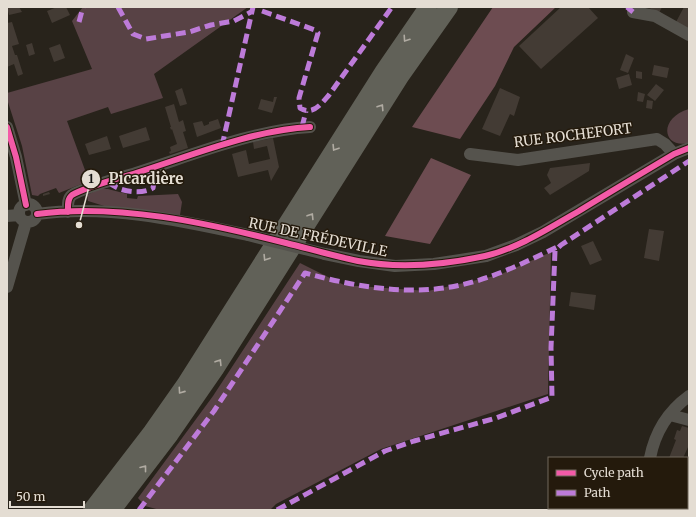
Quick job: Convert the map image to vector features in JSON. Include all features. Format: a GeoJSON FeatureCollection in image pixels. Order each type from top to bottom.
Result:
{"type":"FeatureCollection","features":[{"type":"Feature","properties":{"kind":"highway"},"geometry":{"type":"LineString","coordinates":[[92,510],[185,385],[379,78],[428,7]]}},
{"type":"Feature","properties":{"kind":"highway"},"geometry":{"type":"LineString","coordinates":[[112,510],[170,434],[215,369],[401,75],[449,7]]}},
{"type":"Feature","properties":{"kind":"street"},"geometry":{"type":"LineString","coordinates":[[633,12],[655,16],[689,35]]}},
{"type":"Feature","properties":{"kind":"street"},"geometry":{"type":"LineString","coordinates":[[68,212],[68,200],[73,195],[109,182],[248,138],[290,128],[310,127]]}},
{"type":"Feature","properties":{"kind":"street"},"geometry":{"type":"LineString","coordinates":[[7,128],[16,157],[19,214],[7,287]]}},
{"type":"Feature","properties":{"kind":"street","name":"RUE ROCHEFORT"},"geometry":{"type":"LineString","coordinates":[[470,154],[518,160],[656,139],[665,144],[674,154]]}},
{"type":"Feature","properties":{"kind":"street","name":"RUE DE FRÉDEVILLE"},"geometry":{"type":"LineString","coordinates":[[19,214],[34,220],[37,214],[68,212],[148,215],[194,223],[359,261],[395,266],[434,264],[486,256],[516,245],[543,232],[674,154],[689,148]]}},
{"type":"Feature","properties":{"kind":"street"},"geometry":{"type":"LineString","coordinates":[[650,457],[654,439],[670,415],[679,404],[689,396]]}},
{"type":"Feature","properties":{"kind":"street"},"geometry":{"type":"LineString","coordinates":[[670,415],[689,420]]}},
{"type":"Feature","properties":{"kind":"shaded area"},"geometry":{"type":"Polygon","coordinates":[[[83,7],[248,7],[154,74],[163,98],[111,114],[108,107],[67,121],[89,181],[59,193],[56,188],[38,196],[32,195],[22,146],[7,99],[7,93],[92,69],[72,21],[83,7]]]}},
{"type":"Feature","properties":{"kind":"shaded area"},"geometry":{"type":"Polygon","coordinates":[[[493,7],[556,7],[514,47],[495,86],[460,139],[412,127],[493,7]]]}},
{"type":"Feature","properties":{"kind":"shaded area"},"geometry":{"type":"Polygon","coordinates":[[[689,109],[689,143],[680,144],[673,141],[669,137],[667,132],[668,125],[679,113],[689,109]]]}},
{"type":"Feature","properties":{"kind":"shaded area"},"geometry":{"type":"Polygon","coordinates":[[[431,158],[471,175],[430,244],[385,236],[431,158]]]}},
{"type":"Feature","properties":{"kind":"shaded area"},"geometry":{"type":"Polygon","coordinates":[[[99,189],[108,189],[127,194],[127,198],[137,199],[138,196],[178,194],[182,202],[180,215],[114,209],[88,201],[87,195],[99,189]]]}},
{"type":"Feature","properties":{"kind":"shaded area"},"geometry":{"type":"Polygon","coordinates":[[[551,252],[548,394],[381,449],[276,504],[270,510],[160,510],[145,506],[138,498],[213,396],[300,263],[344,285],[428,291],[499,275],[551,252]]]}},
{"type":"Feature","properties":{"kind":"building"},"geometry":{"type":"Polygon","coordinates":[[[7,7],[19,7],[22,12],[9,15],[7,7]]]}},
{"type":"Feature","properties":{"kind":"building"},"geometry":{"type":"Polygon","coordinates":[[[57,7],[66,7],[70,15],[52,23],[47,11],[57,7]]]}},
{"type":"Feature","properties":{"kind":"building"},"geometry":{"type":"Polygon","coordinates":[[[561,7],[588,7],[598,18],[541,69],[519,46],[561,7]]]}},
{"type":"Feature","properties":{"kind":"building"},"geometry":{"type":"Polygon","coordinates":[[[647,7],[662,7],[659,13],[647,7]]]}},
{"type":"Feature","properties":{"kind":"building"},"geometry":{"type":"Polygon","coordinates":[[[684,7],[689,7],[689,29],[676,22],[684,7]]]}},
{"type":"Feature","properties":{"kind":"building"},"geometry":{"type":"Polygon","coordinates":[[[12,22],[19,44],[12,46],[15,55],[17,55],[23,74],[18,76],[14,64],[7,67],[7,23],[12,22]]]}},
{"type":"Feature","properties":{"kind":"building"},"geometry":{"type":"Polygon","coordinates":[[[32,43],[35,54],[29,56],[26,45],[32,43]]]}},
{"type":"Feature","properties":{"kind":"building"},"geometry":{"type":"Polygon","coordinates":[[[60,44],[65,58],[54,62],[49,48],[60,44]]]}},
{"type":"Feature","properties":{"kind":"building"},"geometry":{"type":"Polygon","coordinates":[[[626,54],[634,58],[628,73],[620,70],[626,54]]]}},
{"type":"Feature","properties":{"kind":"building"},"geometry":{"type":"Polygon","coordinates":[[[654,65],[669,68],[667,78],[652,75],[654,65]]]}},
{"type":"Feature","properties":{"kind":"building"},"geometry":{"type":"Polygon","coordinates":[[[636,71],[642,72],[642,79],[636,78],[636,71]]]}},
{"type":"Feature","properties":{"kind":"building"},"geometry":{"type":"Polygon","coordinates":[[[629,74],[632,85],[619,89],[616,78],[629,74]]]}},
{"type":"Feature","properties":{"kind":"building"},"geometry":{"type":"Polygon","coordinates":[[[656,84],[664,90],[655,101],[647,95],[656,84]]]}},
{"type":"Feature","properties":{"kind":"building"},"geometry":{"type":"Polygon","coordinates":[[[182,88],[187,104],[180,106],[175,91],[182,88]]]}},
{"type":"Feature","properties":{"kind":"building"},"geometry":{"type":"Polygon","coordinates":[[[500,88],[520,97],[514,116],[510,114],[500,136],[482,129],[500,88]]]}},
{"type":"Feature","properties":{"kind":"building"},"geometry":{"type":"Polygon","coordinates":[[[638,92],[645,94],[643,102],[637,101],[638,92]]]}},
{"type":"Feature","properties":{"kind":"building"},"geometry":{"type":"Polygon","coordinates":[[[274,97],[277,97],[272,113],[258,109],[261,99],[273,102],[274,97]]]}},
{"type":"Feature","properties":{"kind":"building"},"geometry":{"type":"Polygon","coordinates":[[[647,100],[653,101],[652,109],[646,108],[647,100]]]}},
{"type":"Feature","properties":{"kind":"building"},"geometry":{"type":"Polygon","coordinates":[[[174,104],[179,122],[183,120],[186,131],[183,132],[188,148],[170,154],[170,147],[177,144],[170,127],[165,107],[174,104]]]}},
{"type":"Feature","properties":{"kind":"building"},"geometry":{"type":"Polygon","coordinates":[[[218,119],[221,128],[197,137],[193,123],[202,121],[204,126],[209,124],[209,122],[218,119]]]}},
{"type":"Feature","properties":{"kind":"building"},"geometry":{"type":"Polygon","coordinates":[[[146,127],[150,140],[123,148],[119,136],[146,127]]]}},
{"type":"Feature","properties":{"kind":"building"},"geometry":{"type":"Polygon","coordinates":[[[107,136],[111,149],[89,155],[85,144],[107,136]]]}},
{"type":"Feature","properties":{"kind":"building"},"geometry":{"type":"Polygon","coordinates":[[[273,138],[279,167],[271,181],[268,170],[238,177],[232,154],[246,150],[249,164],[270,159],[267,146],[254,149],[253,142],[273,138]]]}},
{"type":"Feature","properties":{"kind":"building"},"geometry":{"type":"Polygon","coordinates":[[[590,163],[589,171],[550,195],[544,188],[551,183],[547,175],[550,168],[590,163]]]}},
{"type":"Feature","properties":{"kind":"building"},"geometry":{"type":"Polygon","coordinates":[[[49,192],[50,194],[43,196],[43,194],[49,192]]]}},
{"type":"Feature","properties":{"kind":"building"},"geometry":{"type":"Polygon","coordinates":[[[649,229],[664,231],[659,261],[644,258],[649,229]]]}},
{"type":"Feature","properties":{"kind":"building"},"geometry":{"type":"Polygon","coordinates":[[[593,241],[602,260],[590,265],[581,246],[593,241]]]}},
{"type":"Feature","properties":{"kind":"building"},"geometry":{"type":"Polygon","coordinates":[[[571,292],[596,295],[594,310],[569,306],[571,292]]]}},
{"type":"Feature","properties":{"kind":"building"},"geometry":{"type":"Polygon","coordinates":[[[682,426],[689,428],[689,445],[683,457],[669,457],[676,440],[674,439],[677,430],[680,431],[682,426]]]}},
{"type":"Feature","properties":{"kind":"building"},"geometry":{"type":"Polygon","coordinates":[[[606,509],[606,510],[573,510],[606,509]]]}},
{"type":"Feature","properties":{"kind":"marked path"},"geometry":{"type":"LineString","coordinates":[[79,22],[83,7]]}},
{"type":"Feature","properties":{"kind":"marked path"},"geometry":{"type":"LineString","coordinates":[[118,7],[133,34],[146,39],[189,32],[211,25],[234,21],[251,12]]}},
{"type":"Feature","properties":{"kind":"marked path"},"geometry":{"type":"LineString","coordinates":[[222,146],[253,7]]}},
{"type":"Feature","properties":{"kind":"marked path"},"geometry":{"type":"LineString","coordinates":[[262,11],[315,30],[318,33],[299,98],[300,108],[309,111],[316,108],[329,95],[392,7]]}},
{"type":"Feature","properties":{"kind":"marked path"},"geometry":{"type":"LineString","coordinates":[[627,7],[633,12]]}},
{"type":"Feature","properties":{"kind":"marked path"},"geometry":{"type":"LineString","coordinates":[[302,127],[306,111]]}},
{"type":"Feature","properties":{"kind":"marked path"},"geometry":{"type":"LineString","coordinates":[[277,510],[385,451],[414,441],[496,418],[552,397],[551,348],[555,251],[561,245],[689,161]]}},
{"type":"Feature","properties":{"kind":"marked path"},"geometry":{"type":"LineString","coordinates":[[109,182],[124,190],[137,192],[148,190],[153,188],[155,177],[148,169]]}},
{"type":"Feature","properties":{"kind":"marked path"},"geometry":{"type":"LineString","coordinates":[[139,510],[214,411],[305,273],[342,282],[380,288],[399,290],[437,289],[483,279],[521,264],[559,246]]}},
{"type":"Feature","properties":{"kind":"cycle path"},"geometry":{"type":"LineString","coordinates":[[7,127],[16,157],[26,205]]}},
{"type":"Feature","properties":{"kind":"cycle path"},"geometry":{"type":"LineString","coordinates":[[68,212],[69,198],[78,192],[94,186],[244,138],[288,129],[310,127]]}},
{"type":"Feature","properties":{"kind":"cycle path"},"geometry":{"type":"LineString","coordinates":[[37,214],[67,211],[130,213],[225,228],[358,261],[390,265],[437,264],[485,256],[522,243],[545,231],[674,154],[689,148]]}},
{"type":"Feature","properties":{"kind":"place","name":"Picardière"},"geometry":{"type":"Point","coordinates":[79,225]}}]}
